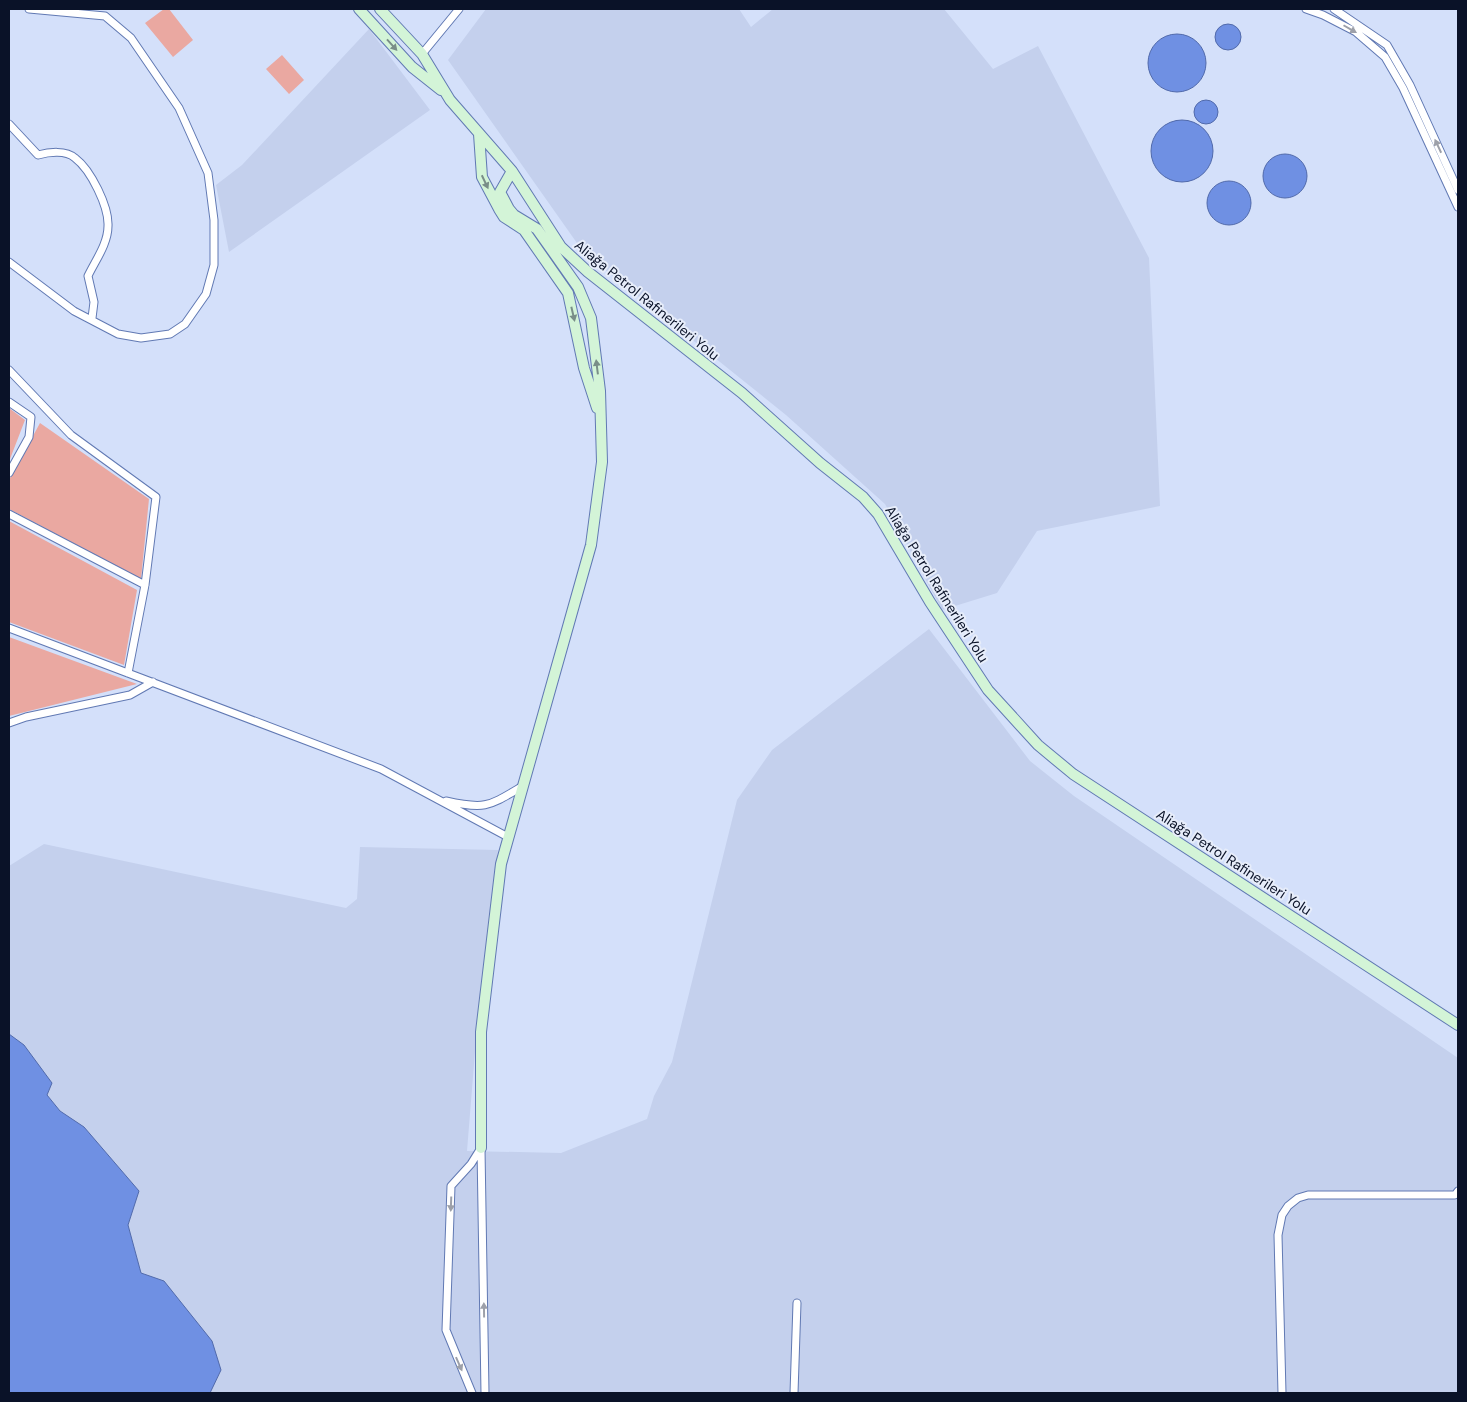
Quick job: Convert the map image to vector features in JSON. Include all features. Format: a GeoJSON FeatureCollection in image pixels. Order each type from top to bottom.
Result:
{"type":"FeatureCollection","features":[{"type":"Feature","properties":{"kind":"street"},"geometry":{"type":"LineString","coordinates":[[9,262],[74,311],[92,318],[118,334],[141,338],[170,334],[185,324],[206,294],[214,265],[214,220],[208,173],[178,108],[131,38],[105,16],[29,9]]}},
{"type":"Feature","properties":{"kind":"street"},"geometry":{"type":"LineString","coordinates":[[360,9],[412,67],[446,94]]}},
{"type":"Feature","properties":{"kind":"street"},"geometry":{"type":"LineString","coordinates":[[380,9],[422,54],[446,94]]}},
{"type":"Feature","properties":{"kind":"street"},"geometry":{"type":"LineString","coordinates":[[422,54],[459,9]]}},
{"type":"Feature","properties":{"kind":"street"},"geometry":{"type":"LineString","coordinates":[[1306,9],[1324,14],[1356,32],[1384,57],[1402,88],[1458,207]]}},
{"type":"Feature","properties":{"kind":"street"},"geometry":{"type":"LineString","coordinates":[[1334,9],[1387,45],[1410,85],[1458,190]]}},
{"type":"Feature","properties":{"kind":"street","name":"Aliağa Petrol Rafinerileri Yolu"},"geometry":{"type":"LineString","coordinates":[[446,94],[512,171],[562,247],[588,272],[742,393],[820,463],[863,497],[878,514],[930,602],[988,690],[1038,745],[1073,774],[1458,1025]]}},
{"type":"Feature","properties":{"kind":"street"},"geometry":{"type":"LineString","coordinates":[[9,124],[38,155],[53,152],[75,157],[99,189],[109,225],[104,244],[88,276],[94,302],[92,318]]}},
{"type":"Feature","properties":{"kind":"street"},"geometry":{"type":"LineString","coordinates":[[479,134],[482,177],[504,217],[524,230],[558,259],[578,287],[591,318],[600,391],[602,462],[591,545],[508,837],[496,895],[481,1032],[485,1393]]}},
{"type":"Feature","properties":{"kind":"street"},"geometry":{"type":"LineString","coordinates":[[512,171],[500,192],[514,215],[536,229],[548,265],[568,293],[584,368],[600,416]]}},
{"type":"Feature","properties":{"kind":"street"},"geometry":{"type":"LineString","coordinates":[[548,265],[558,259]]}},
{"type":"Feature","properties":{"kind":"street"},"geometry":{"type":"LineString","coordinates":[[559,280],[569,274]]}},
{"type":"Feature","properties":{"kind":"street"},"geometry":{"type":"LineString","coordinates":[[9,370],[71,435],[156,498],[145,585],[128,673]]}},
{"type":"Feature","properties":{"kind":"street"},"geometry":{"type":"LineString","coordinates":[[9,402],[31,417],[29,437],[10,469]]}},
{"type":"Feature","properties":{"kind":"street"},"geometry":{"type":"LineString","coordinates":[[9,514],[145,585]]}},
{"type":"Feature","properties":{"kind":"street"},"geometry":{"type":"LineString","coordinates":[[9,628],[362,762],[400,778],[508,837]]}},
{"type":"Feature","properties":{"kind":"street"},"geometry":{"type":"LineString","coordinates":[[9,723],[26,717],[130,694],[153,682]]}},
{"type":"Feature","properties":{"kind":"street"},"geometry":{"type":"LineString","coordinates":[[440,800],[468,806],[490,805],[522,786]]}},
{"type":"Feature","properties":{"kind":"street"},"geometry":{"type":"LineString","coordinates":[[472,1393],[446,1330],[451,1186],[471,1164],[481,1148]]}},
{"type":"Feature","properties":{"kind":"street"},"geometry":{"type":"LineString","coordinates":[[1282,1393],[1277,1246],[1282,1215],[1288,1206],[1298,1198],[1308,1195],[1455,1195],[1458,1191]]}},
{"type":"Feature","properties":{"kind":"street"},"geometry":{"type":"LineString","coordinates":[[794,1393],[797,1303]]}},
{"type":"Feature","properties":{"kind":"shaded area"},"geometry":{"type":"Polygon","coordinates":[[[164,9],[169,9],[193,40],[173,57],[145,23],[164,9]]]}},
{"type":"Feature","properties":{"kind":"shaded area"},"geometry":{"type":"Polygon","coordinates":[[[486,9],[739,9],[751,27],[773,9],[944,9],[993,69],[1038,46],[1149,258],[1160,506],[1037,531],[997,593],[942,610],[885,504],[786,415],[584,253],[448,60],[486,9]]]}},
{"type":"Feature","properties":{"kind":"shaded area"},"geometry":{"type":"Polygon","coordinates":[[[369,29],[430,110],[229,252],[216,185],[242,165],[369,29]]]}},
{"type":"Feature","properties":{"kind":"shaded area"},"geometry":{"type":"Polygon","coordinates":[[[282,55],[304,80],[289,94],[266,69],[282,55]]]}},
{"type":"Feature","properties":{"kind":"shaded area"},"geometry":{"type":"Polygon","coordinates":[[[9,408],[25,420],[10,459],[9,458],[9,408]]]}},
{"type":"Feature","properties":{"kind":"shaded area"},"geometry":{"type":"Polygon","coordinates":[[[40,423],[149,499],[141,579],[9,509],[9,480],[40,423]]]}},
{"type":"Feature","properties":{"kind":"shaded area"},"geometry":{"type":"Polygon","coordinates":[[[9,521],[137,590],[124,665],[9,622],[9,521]]]}},
{"type":"Feature","properties":{"kind":"shaded area"},"geometry":{"type":"Polygon","coordinates":[[[929,629],[1030,761],[1074,796],[1458,1058],[1458,1393],[210,1393],[221,1370],[164,1281],[141,1273],[128,1225],[139,1191],[84,1127],[60,1111],[47,1095],[51,1083],[24,1045],[9,1034],[9,866],[44,844],[346,908],[357,899],[360,847],[498,850],[477,1027],[467,1151],[561,1153],[647,1119],[654,1096],[672,1062],[737,800],[772,750],[929,629]]]}},
{"type":"Feature","properties":{"kind":"shaded area"},"geometry":{"type":"Polygon","coordinates":[[[9,637],[137,684],[9,716],[9,637]]]}},
{"type":"Feature","properties":{"kind":"water"},"geometry":{"type":"Polygon","coordinates":[[[1228,24],[1237,28],[1241,37],[1237,46],[1228,50],[1219,46],[1215,37],[1219,28],[1228,24]]]}},
{"type":"Feature","properties":{"kind":"water"},"geometry":{"type":"Polygon","coordinates":[[[1177,34],[1188,36],[1201,47],[1206,63],[1204,74],[1193,87],[1177,92],[1166,90],[1153,79],[1148,63],[1150,52],[1161,39],[1177,34]]]}},
{"type":"Feature","properties":{"kind":"water"},"geometry":{"type":"Polygon","coordinates":[[[1201,100],[1211,100],[1218,107],[1218,117],[1211,124],[1201,124],[1194,117],[1194,107],[1201,100]]]}},
{"type":"Feature","properties":{"kind":"water"},"geometry":{"type":"Polygon","coordinates":[[[1182,120],[1194,122],[1204,129],[1211,139],[1213,151],[1211,163],[1204,173],[1194,180],[1182,182],[1170,180],[1160,173],[1153,163],[1151,151],[1153,139],[1160,129],[1170,122],[1182,120]]]}},
{"type":"Feature","properties":{"kind":"water"},"geometry":{"type":"Polygon","coordinates":[[[1281,154],[1289,154],[1301,160],[1307,176],[1301,192],[1289,198],[1281,198],[1269,192],[1263,180],[1263,172],[1269,160],[1281,154]]]}},
{"type":"Feature","properties":{"kind":"water"},"geometry":{"type":"Polygon","coordinates":[[[1225,181],[1233,181],[1245,187],[1251,203],[1245,219],[1233,225],[1225,225],[1213,219],[1207,207],[1207,199],[1213,187],[1225,181]]]}},
{"type":"Feature","properties":{"kind":"water"},"geometry":{"type":"Polygon","coordinates":[[[9,1034],[24,1045],[52,1083],[47,1095],[60,1111],[84,1127],[139,1191],[128,1225],[141,1273],[164,1281],[212,1341],[221,1370],[210,1393],[9,1393],[9,1034]]]}}]}
